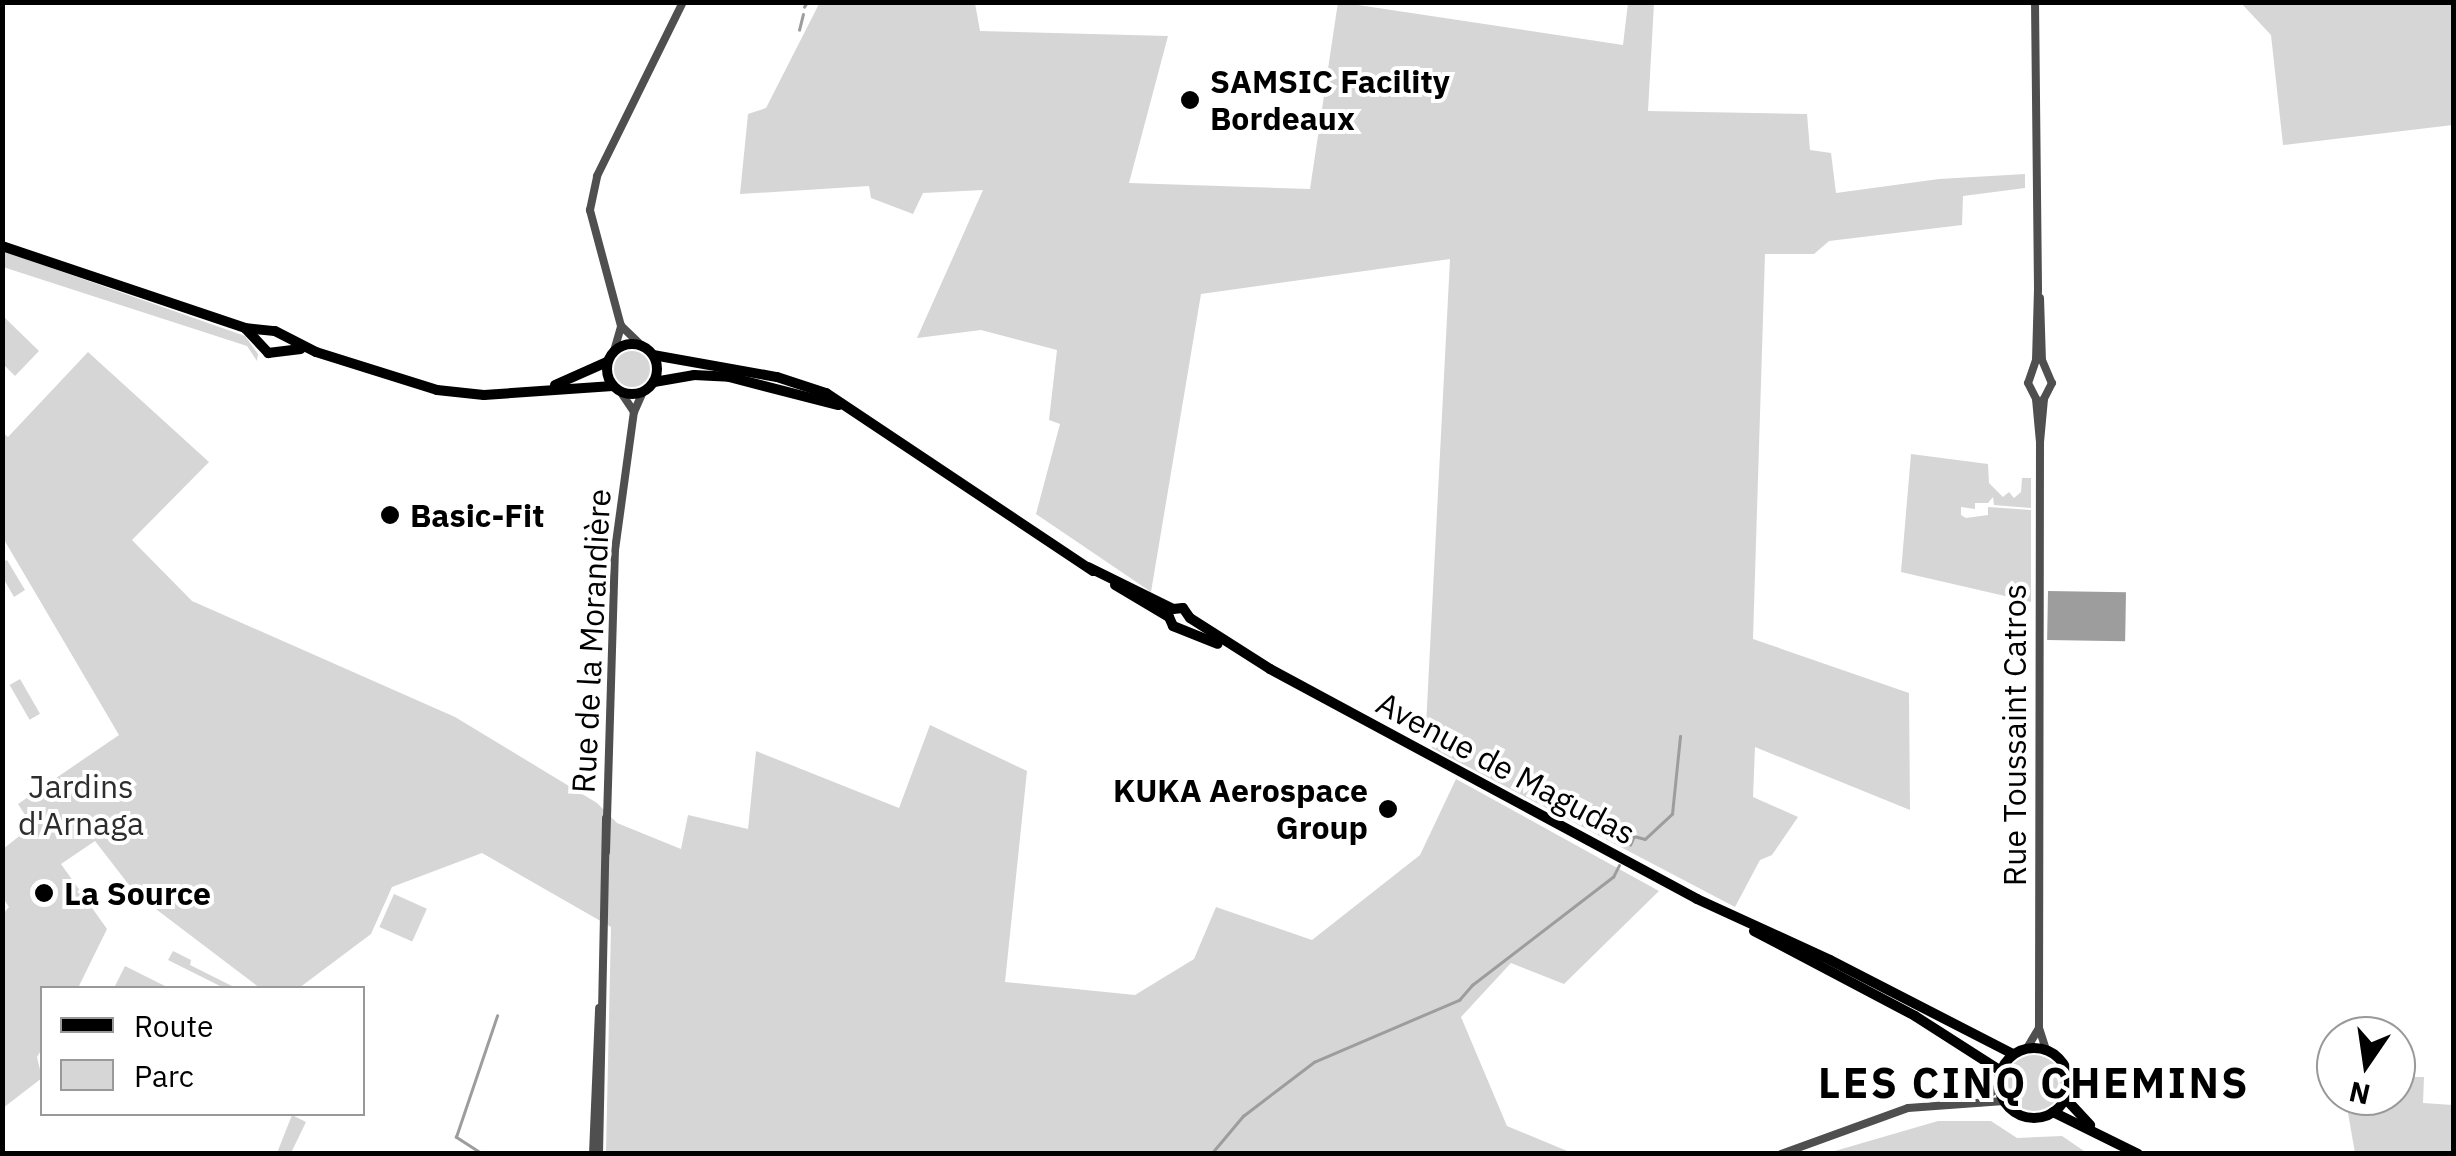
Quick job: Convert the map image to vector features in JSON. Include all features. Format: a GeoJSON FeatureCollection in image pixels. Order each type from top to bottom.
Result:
{"type":"FeatureCollection","features":[{"type":"Feature","properties":{"kind":"main road"},"geometry":{"type":"LineString","coordinates":[[2,246],[245,328],[280,335],[316,352],[403,381],[460,394],[507,394],[550,388],[643,392],[654,382],[694,375],[729,377],[850,409]]}},
{"type":"Feature","properties":{"kind":"main road"},"geometry":{"type":"LineString","coordinates":[[245,328],[268,354],[279,350],[316,352]]}},
{"type":"Feature","properties":{"kind":"main road"},"geometry":{"type":"LineString","coordinates":[[259,342],[266,331]]}},
{"type":"Feature","properties":{"kind":"main road"},"geometry":{"type":"LineString","coordinates":[[279,350],[280,335]]}},
{"type":"Feature","properties":{"kind":"main road"},"geometry":{"type":"LineString","coordinates":[[550,388],[628,344],[801,383],[850,409],[1088,567],[1171,613],[1186,610],[1187,623],[1172,626],[1171,613]]}},
{"type":"Feature","properties":{"kind":"main road"},"geometry":{"type":"LineString","coordinates":[[648,351],[657,368],[654,382]]}},
{"type":"Feature","properties":{"kind":"main road"},"geometry":{"type":"LineString","coordinates":[[611,356],[607,374],[617,389]]}},
{"type":"Feature","properties":{"kind":"main road","name":"Avenue de Magudas"},"geometry":{"type":"LineString","coordinates":[[1187,623],[1915,1016],[2000,1070]]}},
{"type":"Feature","properties":{"kind":"main road","name":"Avenue de Magudas"},"geometry":{"type":"LineString","coordinates":[[1719,910],[1830,960],[2013,1054]]}},
{"type":"Feature","properties":{"kind":"main road"},"geometry":{"type":"LineString","coordinates":[[2027,1048],[2046,1050],[2066,1068],[2065,1098],[2053,1112],[2032,1118],[2004,1102],[1998,1086],[2000,1070],[2013,1054],[2027,1048]]}},
{"type":"Feature","properties":{"kind":"main road"},"geometry":{"type":"LineString","coordinates":[[2065,1098],[2098,1132]]}},
{"type":"Feature","properties":{"kind":"main road"},"geometry":{"type":"LineString","coordinates":[[2053,1112],[2138,1154]]}},
{"type":"Feature","properties":{"kind":"street"},"geometry":{"type":"LineString","coordinates":[[648,351],[621,326],[592,226],[592,193],[684,2]]}},
{"type":"Feature","properties":{"kind":"street"},"geometry":{"type":"LineString","coordinates":[[2035,2],[2038,289],[2034,373],[2028,383],[2034,393],[2047,392],[2052,383],[2038,289]]}},
{"type":"Feature","properties":{"kind":"street"},"geometry":{"type":"LineString","coordinates":[[611,356],[621,326]]}},
{"type":"Feature","properties":{"kind":"street"},"geometry":{"type":"LineString","coordinates":[[2034,373],[2048,373]]}},
{"type":"Feature","properties":{"kind":"street"},"geometry":{"type":"LineString","coordinates":[[617,389],[634,412]]}},
{"type":"Feature","properties":{"kind":"street","name":"Rue de la Morandière"},"geometry":{"type":"LineString","coordinates":[[596,1154],[615,550],[634,412],[643,392]]}},
{"type":"Feature","properties":{"kind":"street","name":"Rue Toussaint Catros"},"geometry":{"type":"LineString","coordinates":[[2040,442],[2047,392]]}},
{"type":"Feature","properties":{"kind":"street","name":"Rue Toussaint Catros"},"geometry":{"type":"LineString","coordinates":[[2034,393],[2040,442],[2038,1028],[2046,1050]]}},
{"type":"Feature","properties":{"kind":"street","name":"Rue Toussaint Catros"},"geometry":{"type":"LineString","coordinates":[[2027,1048],[2038,1028]]}},
{"type":"Feature","properties":{"kind":"street"},"geometry":{"type":"LineString","coordinates":[[1978,1104],[1998,1086]]}},
{"type":"Feature","properties":{"kind":"street"},"geometry":{"type":"LineString","coordinates":[[1781,1154],[1908,1108],[2004,1102]]}},
{"type":"Feature","properties":{"kind":"green space"},"geometry":{"type":"Polygon","coordinates":[[[820,2],[975,3],[980,31],[1168,36],[1129,183],[1310,189],[1338,2],[1623,45],[1628,3],[1654,3],[1648,111],[1807,114],[1810,150],[1831,153],[1836,193],[1939,179],[2025,174],[2025,188],[1963,196],[1962,225],[1829,241],[1814,254],[1765,254],[1753,639],[1909,693],[1910,810],[1755,747],[1753,797],[1798,817],[1772,855],[1760,860],[1735,907],[1432,748],[1426,726],[1450,259],[1201,294],[1151,592],[1036,514],[1060,424],[1049,420],[1057,350],[981,330],[917,338],[983,190],[923,193],[913,214],[871,198],[869,186],[740,194],[748,114],[766,108],[820,2]]]}},
{"type":"Feature","properties":{"kind":"green space"},"geometry":{"type":"Polygon","coordinates":[[[2241,3],[2453,3],[2453,125],[2283,145],[2271,35],[2241,3]]]}},
{"type":"Feature","properties":{"kind":"green space"},"geometry":{"type":"Polygon","coordinates":[[[3,251],[245,336],[258,354],[257,361],[247,346],[3,267],[3,251]]]}},
{"type":"Feature","properties":{"kind":"green space"},"geometry":{"type":"Polygon","coordinates":[[[3,316],[39,351],[15,376],[3,364],[3,316]]]}},
{"type":"Feature","properties":{"kind":"green space"},"geometry":{"type":"Polygon","coordinates":[[[632,351],[645,356],[650,369],[645,382],[632,387],[619,382],[614,369],[619,356],[632,351]]]}},
{"type":"Feature","properties":{"kind":"green space","name":"Jardins d'Arnaga"},"geometry":{"type":"Polygon","coordinates":[[[88,352],[209,462],[132,540],[192,601],[455,717],[597,803],[617,823],[681,849],[688,815],[748,829],[756,751],[899,808],[930,725],[1027,771],[1005,982],[1135,995],[1194,959],[1216,907],[1312,940],[1420,855],[1456,779],[1659,891],[1564,984],[1511,963],[1461,1017],[1507,1126],[1572,1153],[606,1153],[611,927],[482,853],[392,887],[371,934],[302,986],[257,986],[136,894],[95,841],[61,864],[107,929],[79,986],[40,986],[40,1080],[3,1108],[2,915],[9,907],[3,898],[3,849],[32,826],[18,804],[119,735],[3,538],[2,432],[8,437],[88,352]]]}},
{"type":"Feature","properties":{"kind":"green space"},"geometry":{"type":"Polygon","coordinates":[[[1911,454],[1988,464],[1989,483],[2003,497],[2009,492],[2014,498],[2021,492],[2022,478],[2031,478],[2031,508],[1994,505],[1993,497],[1988,503],[1975,503],[1975,509],[1961,507],[1961,515],[1988,515],[1988,507],[2031,510],[2031,602],[1901,572],[1911,454]]]}},
{"type":"Feature","properties":{"kind":"green space"},"geometry":{"type":"Polygon","coordinates":[[[7,560],[25,590],[14,597],[3,578],[3,562],[7,560]]]}},
{"type":"Feature","properties":{"kind":"green space"},"geometry":{"type":"Polygon","coordinates":[[[20,679],[40,714],[30,720],[10,685],[20,679]]]}},
{"type":"Feature","properties":{"kind":"green space"},"geometry":{"type":"Polygon","coordinates":[[[394,894],[427,909],[412,942],[379,927],[394,894]]]}},
{"type":"Feature","properties":{"kind":"green space"},"geometry":{"type":"Polygon","coordinates":[[[173,951],[191,960],[190,965],[232,986],[220,986],[168,960],[173,951]]]}},
{"type":"Feature","properties":{"kind":"green space"},"geometry":{"type":"Polygon","coordinates":[[[125,966],[165,986],[115,986],[125,966]]]}},
{"type":"Feature","properties":{"kind":"green space"},"geometry":{"type":"Polygon","coordinates":[[[2034,1055],[2054,1063],[2062,1083],[2054,1103],[2034,1111],[2014,1103],[2006,1083],[2014,1063],[2034,1055]]]}},
{"type":"Feature","properties":{"kind":"green space"},"geometry":{"type":"Polygon","coordinates":[[[2416,1077],[2424,1077],[2423,1103],[2453,1105],[2453,1153],[2355,1153],[2349,1116],[2416,1116],[2416,1077]]]}},
{"type":"Feature","properties":{"kind":"green space"},"geometry":{"type":"Polygon","coordinates":[[[292,1116],[306,1122],[291,1153],[277,1153],[292,1116]]]}},
{"type":"Feature","properties":{"kind":"green space"},"geometry":{"type":"Polygon","coordinates":[[[1938,1121],[1991,1121],[2017,1138],[2062,1136],[2087,1153],[1828,1153],[1938,1121]]]}},
{"type":"Feature","properties":{"kind":"shaded area"},"geometry":{"type":"Polygon","coordinates":[[[2048,591],[2126,592],[2125,641],[2047,640],[2048,591]]]}},
{"type":"Feature","properties":{"kind":"waterway"},"geometry":{"type":"LineString","coordinates":[[804,7],[807,2]]}},
{"type":"Feature","properties":{"kind":"waterway"},"geometry":{"type":"LineString","coordinates":[[799,30],[803,14]]}},
{"type":"Feature","properties":{"kind":"waterway"},"geometry":{"type":"LineString","coordinates":[[1630,845],[1634,836],[1645,839],[1672,814],[1680,736]]}},
{"type":"Feature","properties":{"kind":"waterway"},"geometry":{"type":"LineString","coordinates":[[1211,1154],[1243,1116],[1314,1062],[1459,1000],[1472,985],[1613,877],[1619,865]]}},
{"type":"Feature","properties":{"kind":"waterway"},"geometry":{"type":"LineString","coordinates":[[482,1154],[456,1137],[497,1016]]}},
{"type":"Feature","properties":{"kind":"place","name":"SAMSIC Facility Bordeaux"},"geometry":{"type":"Point","coordinates":[1190,100]}},
{"type":"Feature","properties":{"kind":"place","name":"Basic-Fit"},"geometry":{"type":"Point","coordinates":[390,515]}},
{"type":"Feature","properties":{"kind":"place","name":"KUKA Aerospace Group"},"geometry":{"type":"Point","coordinates":[1388,809]}},
{"type":"Feature","properties":{"kind":"place","name":"La Source"},"geometry":{"type":"Point","coordinates":[44,893]}},
{"type":"Feature","properties":{"kind":"district","name":"LES CINQ CHEMINS"},"geometry":{"type":"Point","coordinates":[2034,1083]}}]}
